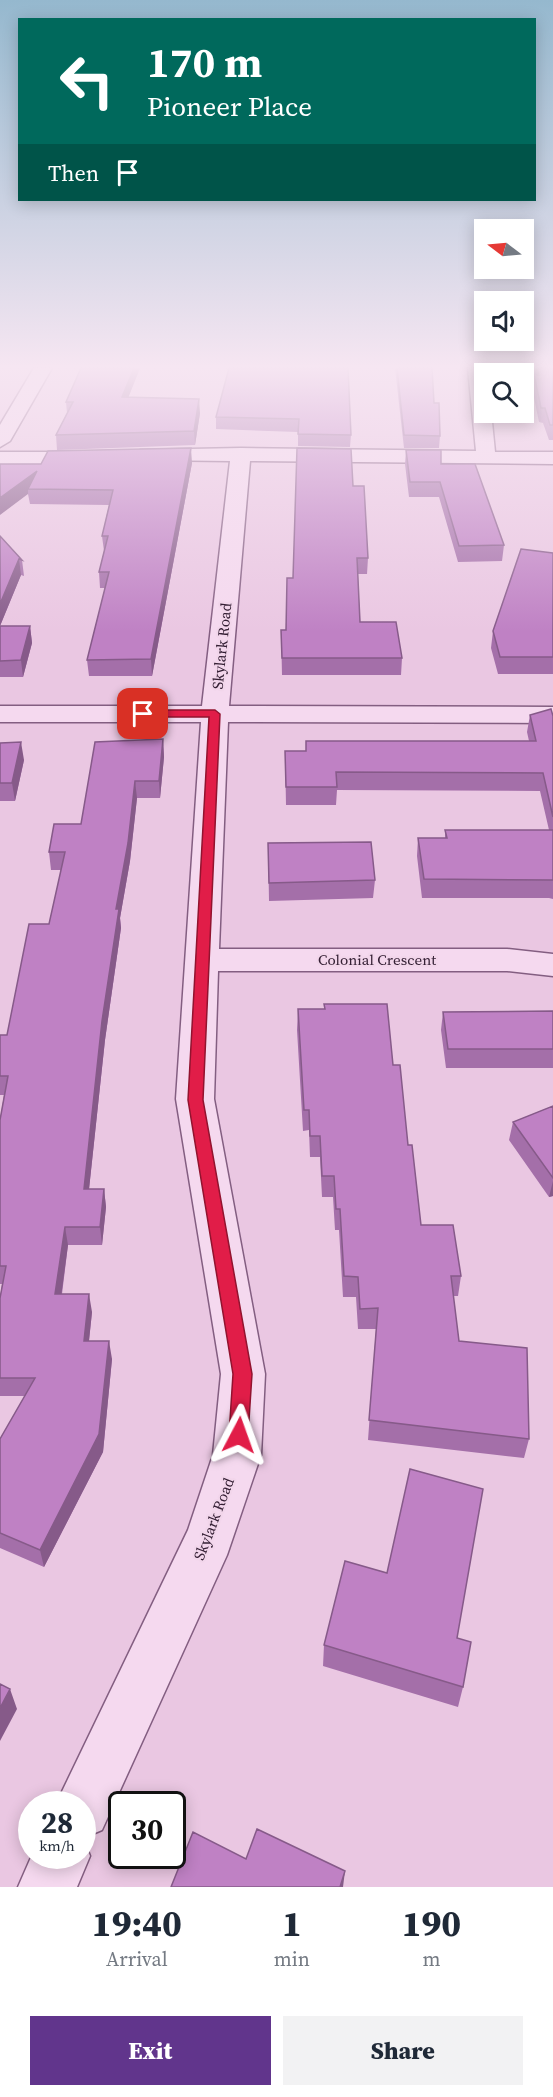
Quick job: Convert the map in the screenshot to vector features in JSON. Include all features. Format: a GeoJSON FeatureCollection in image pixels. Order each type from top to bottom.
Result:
{"type":"FeatureCollection","features":[{"type":"Feature","properties":{"kind":"street"},"geometry":{"type":"LineString","coordinates":[[0,458],[113,456]]}},
{"type":"Feature","properties":{"kind":"street","name":"Skylark Road"},"geometry":{"type":"LineString","coordinates":[[91,1791],[210,1538],[237,1455],[243,1374],[195,1100],[215,714],[241,456]]}},
{"type":"Feature","properties":{"kind":"street"},"geometry":{"type":"LineString","coordinates":[[488,456],[553,458]]}},
{"type":"Feature","properties":{"kind":"street"},"geometry":{"type":"LineString","coordinates":[[0,714],[553,715]]}},
{"type":"Feature","properties":{"kind":"street","name":"Colonial Crescent"},"geometry":{"type":"LineString","coordinates":[[201,960],[507,960],[553,965]]}},
{"type":"Feature","properties":{"kind":"street"},"geometry":{"type":"LineString","coordinates":[[46,1887],[55,1869]]}},
{"type":"Feature","properties":{"kind":"building"},"geometry":{"type":"Polygon","coordinates":[[[45,456],[189,456],[151,659],[87,660],[109,572],[99,572],[108,536],[102,536],[113,490],[28,489],[37,471],[0,498],[0,464],[41,464],[45,456]]]}},
{"type":"Feature","properties":{"kind":"building"},"geometry":{"type":"Polygon","coordinates":[[[297,456],[351,456],[353,486],[364,486],[368,558],[357,558],[360,622],[396,622],[402,658],[282,658],[281,630],[286,630],[287,578],[293,578],[297,456]]]}},
{"type":"Feature","properties":{"kind":"building"},"geometry":{"type":"Polygon","coordinates":[[[407,456],[441,456],[441,464],[475,464],[504,545],[459,546],[440,482],[410,482],[407,456]]]}},
{"type":"Feature","properties":{"kind":"building"},"geometry":{"type":"Polygon","coordinates":[[[0,536],[22,560],[19,559],[0,604],[0,536]]]}},
{"type":"Feature","properties":{"kind":"building"},"geometry":{"type":"Polygon","coordinates":[[[521,549],[553,553],[553,657],[500,657],[493,631],[521,549]]]}},
{"type":"Feature","properties":{"kind":"building"},"geometry":{"type":"Polygon","coordinates":[[[0,626],[30,626],[21,660],[0,661],[0,626]]]}},
{"type":"Feature","properties":{"kind":"building"},"geometry":{"type":"Polygon","coordinates":[[[551,709],[553,716],[553,817],[543,773],[336,772],[337,787],[286,787],[285,751],[306,751],[306,741],[536,741],[530,715],[551,709]]]}},
{"type":"Feature","properties":{"kind":"building"},"geometry":{"type":"Polygon","coordinates":[[[163,739],[159,781],[135,781],[128,843],[116,909],[119,909],[102,1021],[84,1189],[104,1189],[100,1227],[65,1227],[55,1294],[89,1294],[84,1341],[109,1341],[99,1434],[40,1550],[0,1533],[0,1439],[35,1378],[0,1378],[0,1298],[6,1266],[0,1266],[0,1120],[8,1076],[0,1076],[0,1035],[7,1035],[29,924],[49,924],[65,852],[49,852],[54,824],[81,824],[95,742],[163,739]]]}},
{"type":"Feature","properties":{"kind":"building"},"geometry":{"type":"Polygon","coordinates":[[[21,742],[12,783],[0,783],[0,743],[21,742]]]}},
{"type":"Feature","properties":{"kind":"building"},"geometry":{"type":"Polygon","coordinates":[[[445,830],[553,830],[553,880],[424,879],[418,838],[447,838],[445,830]]]}},
{"type":"Feature","properties":{"kind":"building"},"geometry":{"type":"Polygon","coordinates":[[[371,842],[375,880],[269,883],[268,843],[371,842]]]}},
{"type":"Feature","properties":{"kind":"building"},"geometry":{"type":"Polygon","coordinates":[[[324,1004],[387,1004],[393,1065],[400,1065],[408,1145],[412,1145],[421,1225],[453,1225],[461,1276],[451,1276],[459,1341],[527,1348],[529,1439],[369,1420],[378,1308],[360,1309],[358,1277],[344,1276],[340,1209],[336,1209],[334,1176],[322,1176],[320,1136],[310,1136],[309,1110],[304,1110],[298,1009],[325,1009],[324,1004]]]}},
{"type":"Feature","properties":{"kind":"building"},"geometry":{"type":"Polygon","coordinates":[[[553,1011],[553,1049],[448,1049],[443,1012],[553,1011]]]}},
{"type":"Feature","properties":{"kind":"building"},"geometry":{"type":"Polygon","coordinates":[[[553,1106],[553,1178],[513,1122],[553,1106]]]}},
{"type":"Feature","properties":{"kind":"building"},"geometry":{"type":"Polygon","coordinates":[[[410,1469],[483,1489],[457,1638],[471,1642],[463,1687],[324,1645],[345,1561],[387,1573],[410,1469]]]}},
{"type":"Feature","properties":{"kind":"building"},"geometry":{"type":"Polygon","coordinates":[[[0,1684],[10,1689],[0,1708],[0,1684]]]}},
{"type":"Feature","properties":{"kind":"building"},"geometry":{"type":"Polygon","coordinates":[[[257,1829],[345,1871],[340,1887],[171,1887],[178,1869],[186,1869],[186,1850],[193,1832],[246,1859],[257,1829]]]}},
{"type":"Feature","properties":{"kind":"route"},"geometry":{"type":"LineString","coordinates":[[143,714],[215,714],[195,1100],[243,1374],[239,1435]]}}]}
